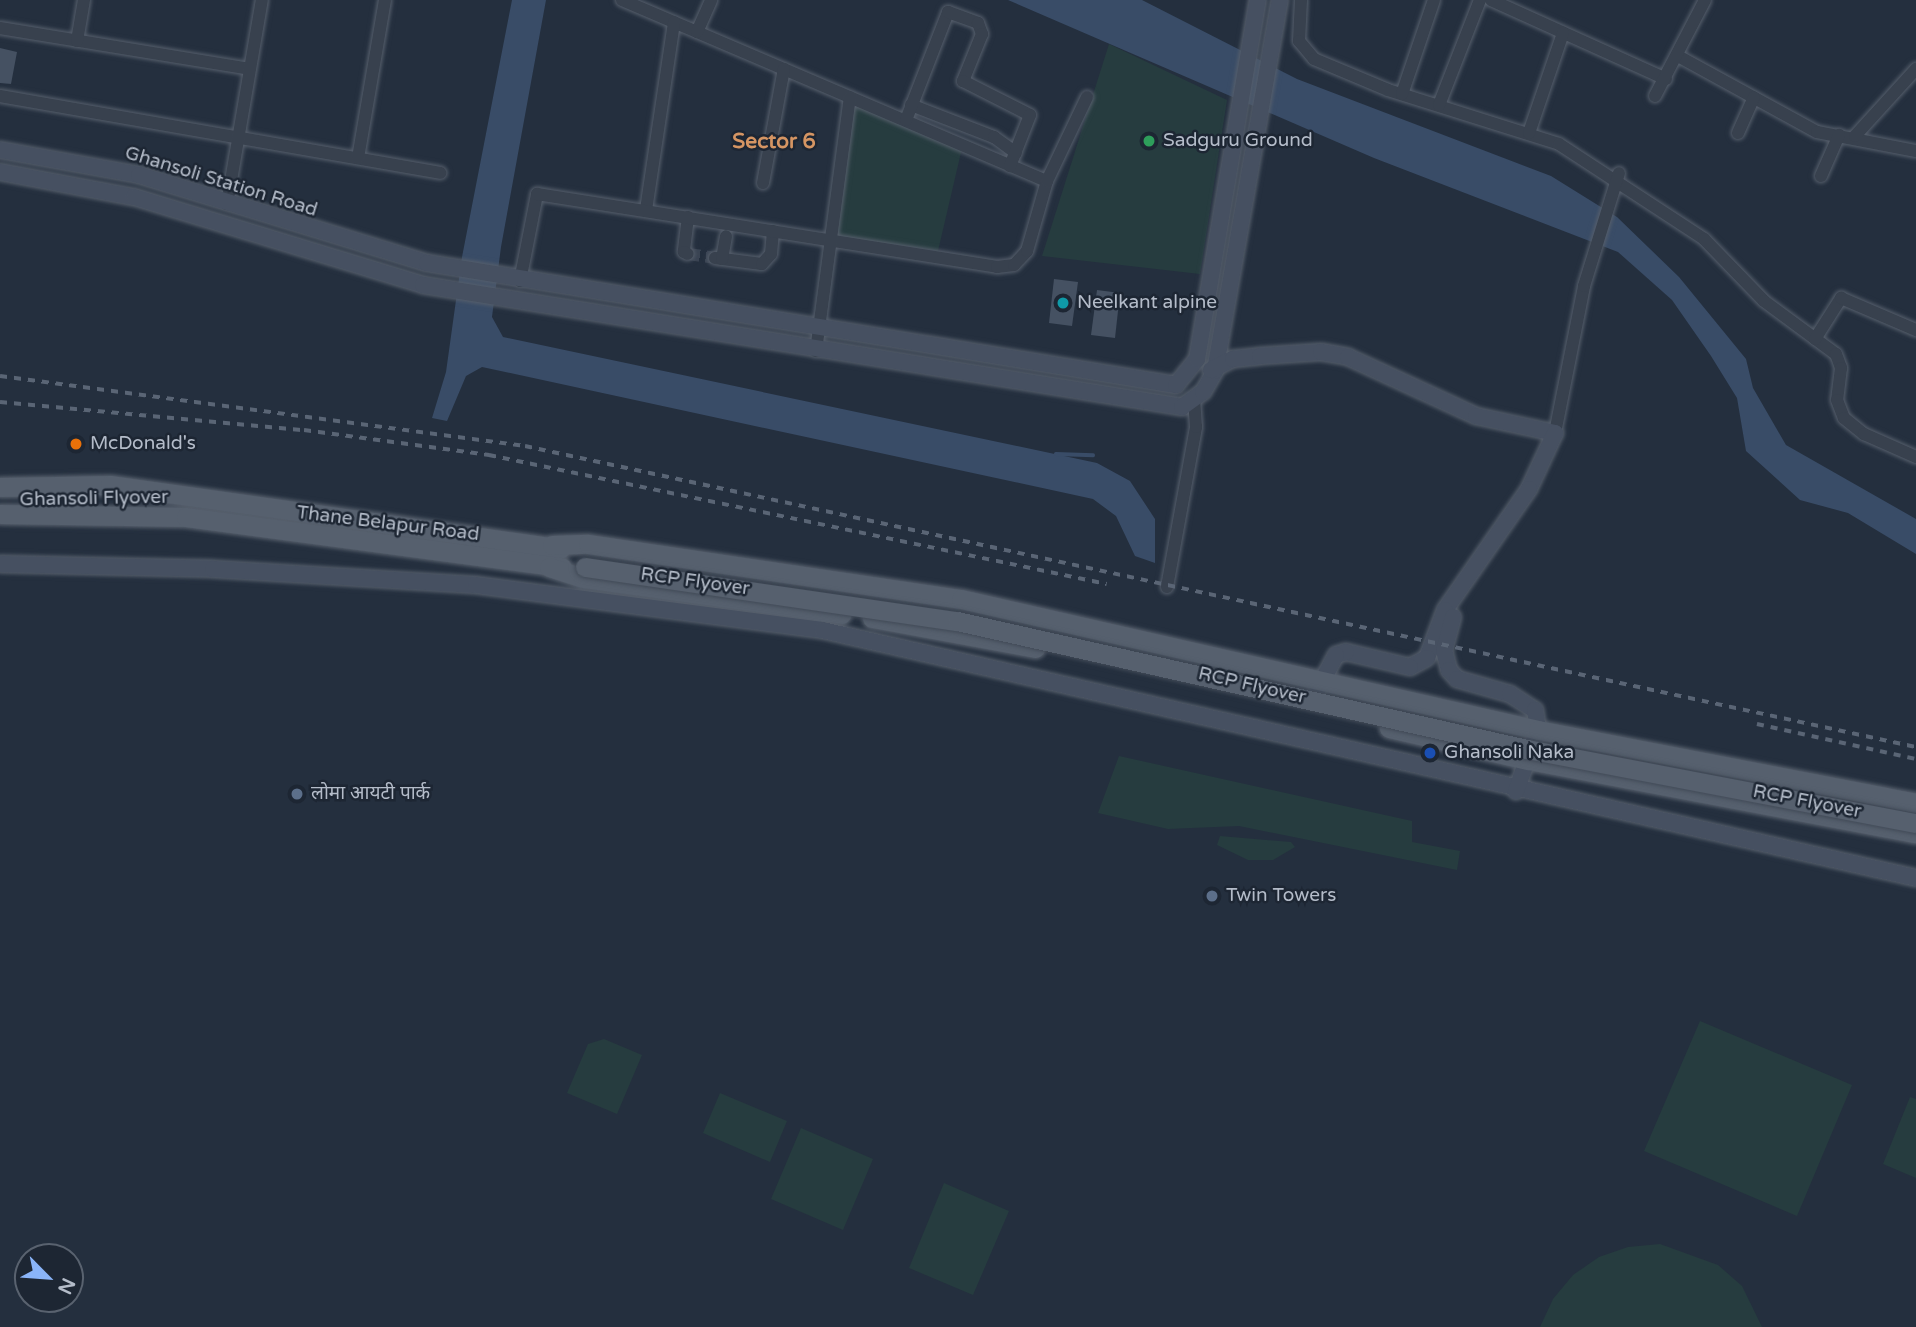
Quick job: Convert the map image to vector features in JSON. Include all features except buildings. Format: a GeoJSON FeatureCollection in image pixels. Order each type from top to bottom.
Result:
{"type":"FeatureCollection","features":[{"type":"Feature","properties":{"kind":"main road"},"geometry":{"type":"LineString","coordinates":[[0,487],[110,485],[187,507]]}},
{"type":"Feature","properties":{"kind":"main road","name":"Ghansoli Flyover"},"geometry":{"type":"LineString","coordinates":[[0,501],[187,507]]}},
{"type":"Feature","properties":{"kind":"main road","name":"Ghansoli Flyover"},"geometry":{"type":"LineString","coordinates":[[0,514],[109,506]]}},
{"type":"Feature","properties":{"kind":"main road"},"geometry":{"type":"LineString","coordinates":[[0,526],[187,507]]}},
{"type":"Feature","properties":{"kind":"main road","name":"Thane Belapur Road"},"geometry":{"type":"LineString","coordinates":[[187,507],[552,545],[585,561]]}},
{"type":"Feature","properties":{"kind":"main road","name":"Thane Belapur Road"},"geometry":{"type":"LineString","coordinates":[[187,507],[549,567],[585,561]]}},
{"type":"Feature","properties":{"kind":"main road"},"geometry":{"type":"LineString","coordinates":[[552,545],[588,544],[867,582],[1538,730],[1916,803]]}},
{"type":"Feature","properties":{"kind":"main road","name":"RCP Flyover"},"geometry":{"type":"LineString","coordinates":[[585,561],[959,610],[1530,740],[1916,813]]}},
{"type":"Feature","properties":{"kind":"main road","name":"RCP Flyover"},"geometry":{"type":"LineString","coordinates":[[585,561],[957,621],[1527,749],[1916,823]]}},
{"type":"Feature","properties":{"kind":"main road"},"geometry":{"type":"LineString","coordinates":[[549,567],[583,578],[955,631],[1528,760],[1916,833]]}},
{"type":"Feature","properties":{"kind":"street"},"geometry":{"type":"LineString","coordinates":[[77,41],[84,0]]}},
{"type":"Feature","properties":{"kind":"street"},"geometry":{"type":"LineString","coordinates":[[227,204],[262,0]]}},
{"type":"Feature","properties":{"kind":"street"},"geometry":{"type":"LineString","coordinates":[[358,158],[385,0]]}},
{"type":"Feature","properties":{"kind":"street"},"geometry":{"type":"LineString","coordinates":[[622,0],[1047,181]]}},
{"type":"Feature","properties":{"kind":"street"},"geometry":{"type":"LineString","coordinates":[[697,32],[711,0]]}},
{"type":"Feature","properties":{"kind":"street"},"geometry":{"type":"LineString","coordinates":[[1215,371],[1280,0]]}},
{"type":"Feature","properties":{"kind":"street"},"geometry":{"type":"LineString","coordinates":[[1301,0],[1297,29],[1304,53],[1402,94],[1530,133],[1618,176],[1640,201],[1704,239],[1764,300],[1840,359],[1837,400],[1844,418],[1864,434],[1916,457]]}},
{"type":"Feature","properties":{"kind":"street"},"geometry":{"type":"LineString","coordinates":[[1402,94],[1434,0]]}},
{"type":"Feature","properties":{"kind":"street"},"geometry":{"type":"LineString","coordinates":[[1439,105],[1480,0]]}},
{"type":"Feature","properties":{"kind":"street"},"geometry":{"type":"LineString","coordinates":[[1491,0],[1666,79]]}},
{"type":"Feature","properties":{"kind":"street"},"geometry":{"type":"LineString","coordinates":[[1655,96],[1705,0]]}},
{"type":"Feature","properties":{"kind":"street"},"geometry":{"type":"LineString","coordinates":[[1215,371],[1194,365],[1257,6],[1277,17]]}},
{"type":"Feature","properties":{"kind":"street"},"geometry":{"type":"LineString","coordinates":[[905,120],[948,12],[978,23],[982,34],[963,80],[1027,110],[1029,122],[1010,166]]}},
{"type":"Feature","properties":{"kind":"street"},"geometry":{"type":"LineString","coordinates":[[646,210],[674,22]]}},
{"type":"Feature","properties":{"kind":"street"},"geometry":{"type":"LineString","coordinates":[[0,28],[250,69]]}},
{"type":"Feature","properties":{"kind":"street"},"geometry":{"type":"LineString","coordinates":[[1530,133],[1563,33]]}},
{"type":"Feature","properties":{"kind":"street"},"geometry":{"type":"LineString","coordinates":[[1678,56],[1754,97],[1785,119],[1839,135],[1916,151]]}},
{"type":"Feature","properties":{"kind":"street"},"geometry":{"type":"LineString","coordinates":[[763,183],[784,69]]}},
{"type":"Feature","properties":{"kind":"street"},"geometry":{"type":"LineString","coordinates":[[1854,136],[1916,69]]}},
{"type":"Feature","properties":{"kind":"street"},"geometry":{"type":"LineString","coordinates":[[0,96],[440,173]]}},
{"type":"Feature","properties":{"kind":"street"},"geometry":{"type":"LineString","coordinates":[[816,351],[850,97]]}},
{"type":"Feature","properties":{"kind":"street"},"geometry":{"type":"LineString","coordinates":[[516,281],[537,194],[997,267],[1014,265],[1027,251],[1047,181],[1087,97]]}},
{"type":"Feature","properties":{"kind":"street"},"geometry":{"type":"LineString","coordinates":[[1738,133],[1754,97]]}},
{"type":"Feature","properties":{"kind":"street"},"geometry":{"type":"LineString","coordinates":[[911,105],[994,137],[1016,153]]}},
{"type":"Feature","properties":{"kind":"street"},"geometry":{"type":"LineString","coordinates":[[1821,176],[1839,135]]}},
{"type":"Feature","properties":{"kind":"street","name":"Ghansoli Station Road"},"geometry":{"type":"LineString","coordinates":[[0,150],[139,175],[428,264],[516,281],[1169,386],[1181,382],[1194,365]]}},
{"type":"Feature","properties":{"kind":"street","name":"Ghansoli Station Road"},"geometry":{"type":"LineString","coordinates":[[0,172],[134,197],[423,285],[508,302],[1168,408],[1194,400]]}},
{"type":"Feature","properties":{"kind":"street"},"geometry":{"type":"LineString","coordinates":[[1312,710],[1328,663],[1346,652],[1410,667],[1421,663],[1445,610],[1455,601],[1529,489],[1555,433],[1593,251],[1618,176]]}},
{"type":"Feature","properties":{"kind":"street"},"geometry":{"type":"LineString","coordinates":[[688,217],[684,252],[688,254]]}},
{"type":"Feature","properties":{"kind":"street"},"geometry":{"type":"LineString","coordinates":[[726,236],[719,259],[766,261],[773,231]]}},
{"type":"Feature","properties":{"kind":"street"},"geometry":{"type":"LineString","coordinates":[[1815,339],[1841,299],[1916,330]]}},
{"type":"Feature","properties":{"kind":"street"},"geometry":{"type":"LineString","coordinates":[[1167,587],[1196,427],[1194,400],[1215,371],[1233,359],[1321,352],[1348,357],[1476,416],[1555,433]]}},
{"type":"Feature","properties":{"kind":"street"},"geometry":{"type":"LineString","coordinates":[[0,564],[213,569],[476,586],[822,630],[1516,791],[1916,878]]}},
{"type":"Feature","properties":{"kind":"street"},"geometry":{"type":"LineString","coordinates":[[1455,601],[1444,650],[1449,670],[1457,679],[1527,701],[1535,710],[1538,730],[1516,791]]}},
{"type":"Feature","properties":{"kind":"green space","name":"Sadguru Ground"},"geometry":{"type":"Polygon","coordinates":[[[1109,44],[1227,100],[1200,274],[1042,256],[1109,44]]]}},
{"type":"Feature","properties":{"kind":"green space"},"geometry":{"type":"Polygon","coordinates":[[[855,99],[963,144],[938,251],[836,236],[855,99]]]}},
{"type":"Feature","properties":{"kind":"green space"},"geometry":{"type":"Polygon","coordinates":[[[1119,756],[1412,821],[1412,842],[1460,851],[1457,870],[1239,826],[1168,829],[1098,813],[1119,756]]]}},
{"type":"Feature","properties":{"kind":"green space"},"geometry":{"type":"Polygon","coordinates":[[[1220,836],[1291,842],[1295,847],[1273,860],[1248,860],[1217,845],[1220,836]]]}},
{"type":"Feature","properties":{"kind":"green space"},"geometry":{"type":"Polygon","coordinates":[[[1700,1021],[1852,1085],[1797,1216],[1644,1151],[1700,1021]]]}},
{"type":"Feature","properties":{"kind":"green space"},"geometry":{"type":"Polygon","coordinates":[[[604,1039],[642,1055],[617,1114],[567,1093],[588,1044],[604,1039]]]}},
{"type":"Feature","properties":{"kind":"green space"},"geometry":{"type":"Polygon","coordinates":[[[720,1093],[787,1121],[770,1162],[703,1133],[720,1093]]]}},
{"type":"Feature","properties":{"kind":"green space"},"geometry":{"type":"Polygon","coordinates":[[[1910,1097],[1916,1099],[1916,1178],[1883,1164],[1910,1097]]]}},
{"type":"Feature","properties":{"kind":"green space"},"geometry":{"type":"Polygon","coordinates":[[[801,1128],[873,1159],[843,1230],[771,1199],[801,1128]]]}},
{"type":"Feature","properties":{"kind":"green space"},"geometry":{"type":"Polygon","coordinates":[[[944,1183],[1009,1211],[973,1295],[909,1268],[944,1183]]]}},
{"type":"Feature","properties":{"kind":"green space"},"geometry":{"type":"Polygon","coordinates":[[[1660,1244],[1718,1265],[1742,1286],[1762,1327],[1540,1327],[1553,1299],[1573,1275],[1599,1257],[1628,1247],[1660,1244]]]}},
{"type":"Feature","properties":{"kind":"water"},"geometry":{"type":"Polygon","coordinates":[[[512,0],[546,0],[501,247],[492,317],[503,337],[1097,463],[1130,481],[1155,519],[1155,563],[1135,556],[1116,516],[1093,499],[482,367],[466,376],[447,421],[432,418],[446,372],[462,257],[512,0]]]}},
{"type":"Feature","properties":{"kind":"water"},"geometry":{"type":"Polygon","coordinates":[[[1008,0],[1142,0],[1297,79],[1551,176],[1617,217],[1679,277],[1746,359],[1753,388],[1786,445],[1916,519],[1916,554],[1848,513],[1800,500],[1746,451],[1737,398],[1711,356],[1672,300],[1618,252],[1374,158],[1008,0]]]}},
{"type":"Feature","properties":{"kind":"waterway"},"geometry":{"type":"LineString","coordinates":[[1056,454],[1093,455]]}},
{"type":"Feature","properties":{"kind":"tunnel"},"geometry":{"type":"LineString","coordinates":[[688,254],[715,258]]}},
{"type":"Feature","properties":{"kind":"railway"},"geometry":{"type":"LineString","coordinates":[[0,376],[525,446],[1916,747]]}},
{"type":"Feature","properties":{"kind":"railway"},"geometry":{"type":"LineString","coordinates":[[0,402],[304,430],[489,455],[1107,584]]}},
{"type":"Feature","properties":{"kind":"railway"},"geometry":{"type":"LineString","coordinates":[[1757,724],[1916,759]]}},
{"type":"Feature","properties":{"kind":"place","name":"Sadguru Ground"},"geometry":{"type":"Point","coordinates":[1149,141]}},
{"type":"Feature","properties":{"kind":"place","name":"Neelkant alpine"},"geometry":{"type":"Point","coordinates":[1063,303]}},
{"type":"Feature","properties":{"kind":"place","name":"McDonald's"},"geometry":{"type":"Point","coordinates":[76,444]}},
{"type":"Feature","properties":{"kind":"place","name":"Ghansoli Naka"},"geometry":{"type":"Point","coordinates":[1430,753]}},
{"type":"Feature","properties":{"kind":"place","name":"लोमा आयटी पार्क"},"geometry":{"type":"Point","coordinates":[297,794]}},
{"type":"Feature","properties":{"kind":"place","name":"Twin Towers"},"geometry":{"type":"Point","coordinates":[1212,896]}},
{"type":"Feature","properties":{"kind":"district","name":"Sector 6"},"geometry":{"type":"Point","coordinates":[774,142]}}]}
